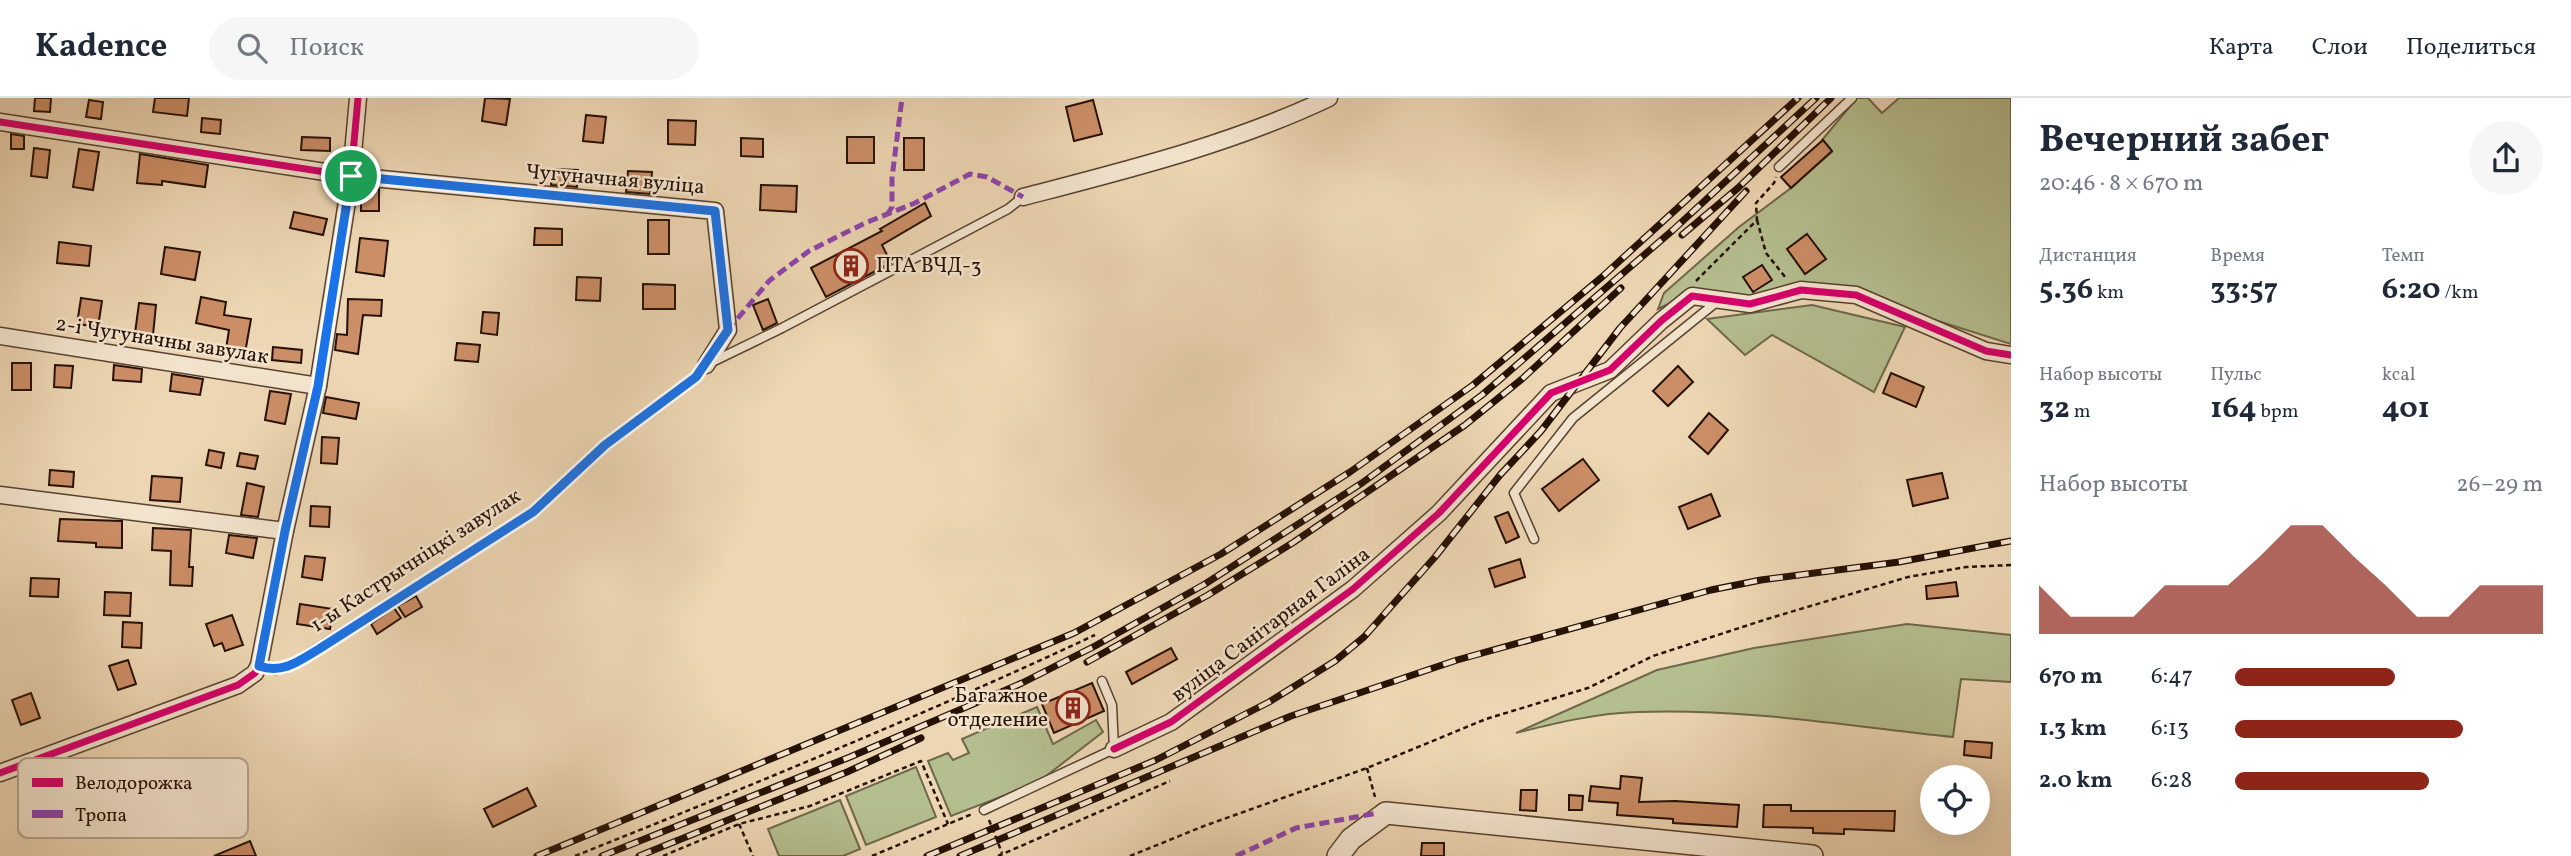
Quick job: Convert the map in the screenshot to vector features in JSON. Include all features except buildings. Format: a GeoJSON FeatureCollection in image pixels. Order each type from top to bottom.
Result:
{"type":"FeatureCollection","features":[{"type":"Feature","properties":{"kind":"street"},"geometry":{"type":"LineString","coordinates":[[41,758],[238,685],[255,673],[259,666],[285,531],[318,386],[351,176],[358,98]]}},
{"type":"Feature","properties":{"kind":"street","name":"1-ы Кастрычніцкі завулак"},"geometry":{"type":"LineString","coordinates":[[1023,197],[1137,167],[1228,138],[1280,121],[1329,98]]}},
{"type":"Feature","properties":{"kind":"street"},"geometry":{"type":"LineString","coordinates":[[0,122],[351,176]]}},
{"type":"Feature","properties":{"kind":"street","name":"Чугуначная вуліца"},"geometry":{"type":"LineString","coordinates":[[351,176],[715,211],[728,330],[706,365]]}},
{"type":"Feature","properties":{"kind":"street"},"geometry":{"type":"LineString","coordinates":[[1683,303],[1692,296],[1750,304],[1798,291],[1856,295],[1986,351],[2011,355]]}},
{"type":"Feature","properties":{"kind":"street","name":"вуліца Санітарная Галіна"},"geometry":{"type":"LineString","coordinates":[[1114,749],[1171,722],[1353,589],[1439,513],[1551,393],[1610,370],[1683,303]]}},
{"type":"Feature","properties":{"kind":"street","name":"2-і Чугуначны завулак"},"geometry":{"type":"LineString","coordinates":[[0,336],[318,386]]}},
{"type":"Feature","properties":{"kind":"street"},"geometry":{"type":"LineString","coordinates":[[0,495],[285,531]]}},
{"type":"Feature","properties":{"kind":"street"},"geometry":{"type":"LineString","coordinates":[[0,773],[18,766]]}},
{"type":"Feature","properties":{"kind":"street"},"geometry":{"type":"LineString","coordinates":[[1338,856],[1351,839],[1386,813],[1812,856]]}},
{"type":"Feature","properties":{"kind":"lane"},"geometry":{"type":"LineString","coordinates":[[1779,167],[1852,98]]}},
{"type":"Feature","properties":{"kind":"lane","name":"1-ы Кастрычніцкі завулак"},"geometry":{"type":"LineString","coordinates":[[259,666],[275,670],[297,662],[533,512],[605,445],[696,377],[706,365],[1009,209],[1023,197]]}},
{"type":"Feature","properties":{"kind":"lane"},"geometry":{"type":"LineString","coordinates":[[1534,539],[1514,493],[1573,418],[1720,300]]}},
{"type":"Feature","properties":{"kind":"lane"},"geometry":{"type":"LineString","coordinates":[[984,810],[1114,749],[1112,705],[1102,681]]}},
{"type":"Feature","properties":{"kind":"path"},"geometry":{"type":"LineString","coordinates":[[1779,167],[1774,183],[1756,203],[1757,220],[1766,253],[1798,291]]}},
{"type":"Feature","properties":{"kind":"path"},"geometry":{"type":"LineString","coordinates":[[1683,303],[1692,285],[1757,220]]}},
{"type":"Feature","properties":{"kind":"path"},"geometry":{"type":"LineString","coordinates":[[1130,856],[1204,826],[1367,768],[1486,719],[1588,688],[1653,656],[1908,577],[1966,567],[2011,565]]}},
{"type":"Feature","properties":{"kind":"path"},"geometry":{"type":"LineString","coordinates":[[575,856],[717,800],[1002,679],[1095,635]]}},
{"type":"Feature","properties":{"kind":"path"},"geometry":{"type":"LineString","coordinates":[[663,856],[739,824],[810,806],[921,761],[948,824]]}},
{"type":"Feature","properties":{"kind":"path"},"geometry":{"type":"LineString","coordinates":[[1367,768],[1379,818]]}},
{"type":"Feature","properties":{"kind":"path"},"geometry":{"type":"LineString","coordinates":[[872,856],[984,810],[1001,855],[1170,781]]}},
{"type":"Feature","properties":{"kind":"path"},"geometry":{"type":"LineString","coordinates":[[739,824],[753,856]]}},
{"type":"Feature","properties":{"kind":"green space"},"geometry":{"type":"Polygon","coordinates":[[[1857,98],[1868,98],[1882,113],[1899,98],[2011,98],[2011,344],[1916,314],[1857,288],[1748,299],[1697,290],[1658,309],[1664,293],[1739,227],[1791,188],[1832,152],[1822,140],[1857,98]]]}},
{"type":"Feature","properties":{"kind":"green space"},"geometry":{"type":"Polygon","coordinates":[[[1812,305],[1905,327],[1874,392],[1772,335],[1745,355],[1707,319],[1812,305]]]}},
{"type":"Feature","properties":{"kind":"green space"},"geometry":{"type":"Polygon","coordinates":[[[1907,624],[2011,635],[2011,682],[1961,679],[1953,737],[1796,719],[1677,711],[1607,714],[1516,733],[1657,670],[1754,648],[1907,624]]]}},
{"type":"Feature","properties":{"kind":"green space"},"geometry":{"type":"Polygon","coordinates":[[[1037,707],[1053,744],[1096,720],[1103,732],[1037,783],[951,816],[928,761],[948,753],[953,760],[969,753],[962,739],[1037,707]]]}},
{"type":"Feature","properties":{"kind":"green space"},"geometry":{"type":"Polygon","coordinates":[[[916,767],[936,817],[866,845],[846,796],[916,767]]]}},
{"type":"Feature","properties":{"kind":"green space"},"geometry":{"type":"Polygon","coordinates":[[[840,800],[860,849],[843,856],[779,856],[768,829],[840,800]]]}},
{"type":"Feature","properties":{"kind":"railway"},"geometry":{"type":"LineString","coordinates":[[537,856],[1074,633],[1221,554],[1350,472],[1473,385],[1602,277],[1798,98]]}},
{"type":"Feature","properties":{"kind":"railway"},"geometry":{"type":"LineString","coordinates":[[602,856],[850,757],[1022,683],[1095,646],[1205,584],[1362,483],[1482,395],[1673,230],[1816,98]]}},
{"type":"Feature","properties":{"kind":"railway"},"geometry":{"type":"LineString","coordinates":[[1682,235],[1738,188],[1831,98]]}},
{"type":"Feature","properties":{"kind":"railway"},"geometry":{"type":"LineString","coordinates":[[927,856],[1156,760],[1269,702],[1335,661],[1364,637],[1435,557],[1500,475],[1541,431],[1620,328],[1746,191]]}},
{"type":"Feature","properties":{"kind":"railway"},"geometry":{"type":"LineString","coordinates":[[1087,662],[1208,595],[1294,542],[1465,425],[1522,379],[1621,288]]}},
{"type":"Feature","properties":{"kind":"railway"},"geometry":{"type":"LineString","coordinates":[[960,856],[1291,716],[1457,660],[1711,590],[1761,580],[1899,562],[2011,541]]}},
{"type":"Feature","properties":{"kind":"railway"},"geometry":{"type":"LineString","coordinates":[[639,856],[847,772],[921,738]]}},
{"type":"Feature","properties":{"kind":"marked path"},"geometry":{"type":"LineString","coordinates":[[887,215],[892,207],[892,178],[902,98]]}},
{"type":"Feature","properties":{"kind":"marked path"},"geometry":{"type":"LineString","coordinates":[[728,330],[769,281],[809,251],[865,223],[915,203],[970,174],[987,177],[1023,197]]}},
{"type":"Feature","properties":{"kind":"marked path"},"geometry":{"type":"LineString","coordinates":[[1236,856],[1296,828],[1378,813]]}},
{"type":"Feature","properties":{"kind":"cycle path"},"geometry":{"type":"LineString","coordinates":[[41,758],[238,685],[255,673],[259,665],[285,531],[318,386],[351,176],[358,98]]}},
{"type":"Feature","properties":{"kind":"cycle path"},"geometry":{"type":"LineString","coordinates":[[0,122],[351,176],[715,211],[728,330],[706,365]]}},
{"type":"Feature","properties":{"kind":"cycle path"},"geometry":{"type":"LineString","coordinates":[[1114,749],[1171,722],[1353,589],[1439,513],[1551,393],[1610,370],[1661,321],[1692,296],[1750,304],[1801,290],[1856,295],[1986,351],[2011,355]]}},
{"type":"Feature","properties":{"kind":"cycle path"},"geometry":{"type":"LineString","coordinates":[[0,773],[18,766]]}},
{"type":"Feature","properties":{"kind":"place","name":"ПТА ВЧД-3"},"geometry":{"type":"Point","coordinates":[851,266]}},
{"type":"Feature","properties":{"kind":"place","name":"Багажное отделение"},"geometry":{"type":"Point","coordinates":[1073,708]}},
{"type":"Feature","properties":{"kind":"route"},"geometry":{"type":"LineString","coordinates":[[351,176],[715,211],[728,330],[696,377],[605,445],[533,512],[319,649],[286,668],[275,670],[259,666],[285,531],[318,386],[351,176]]}}]}
